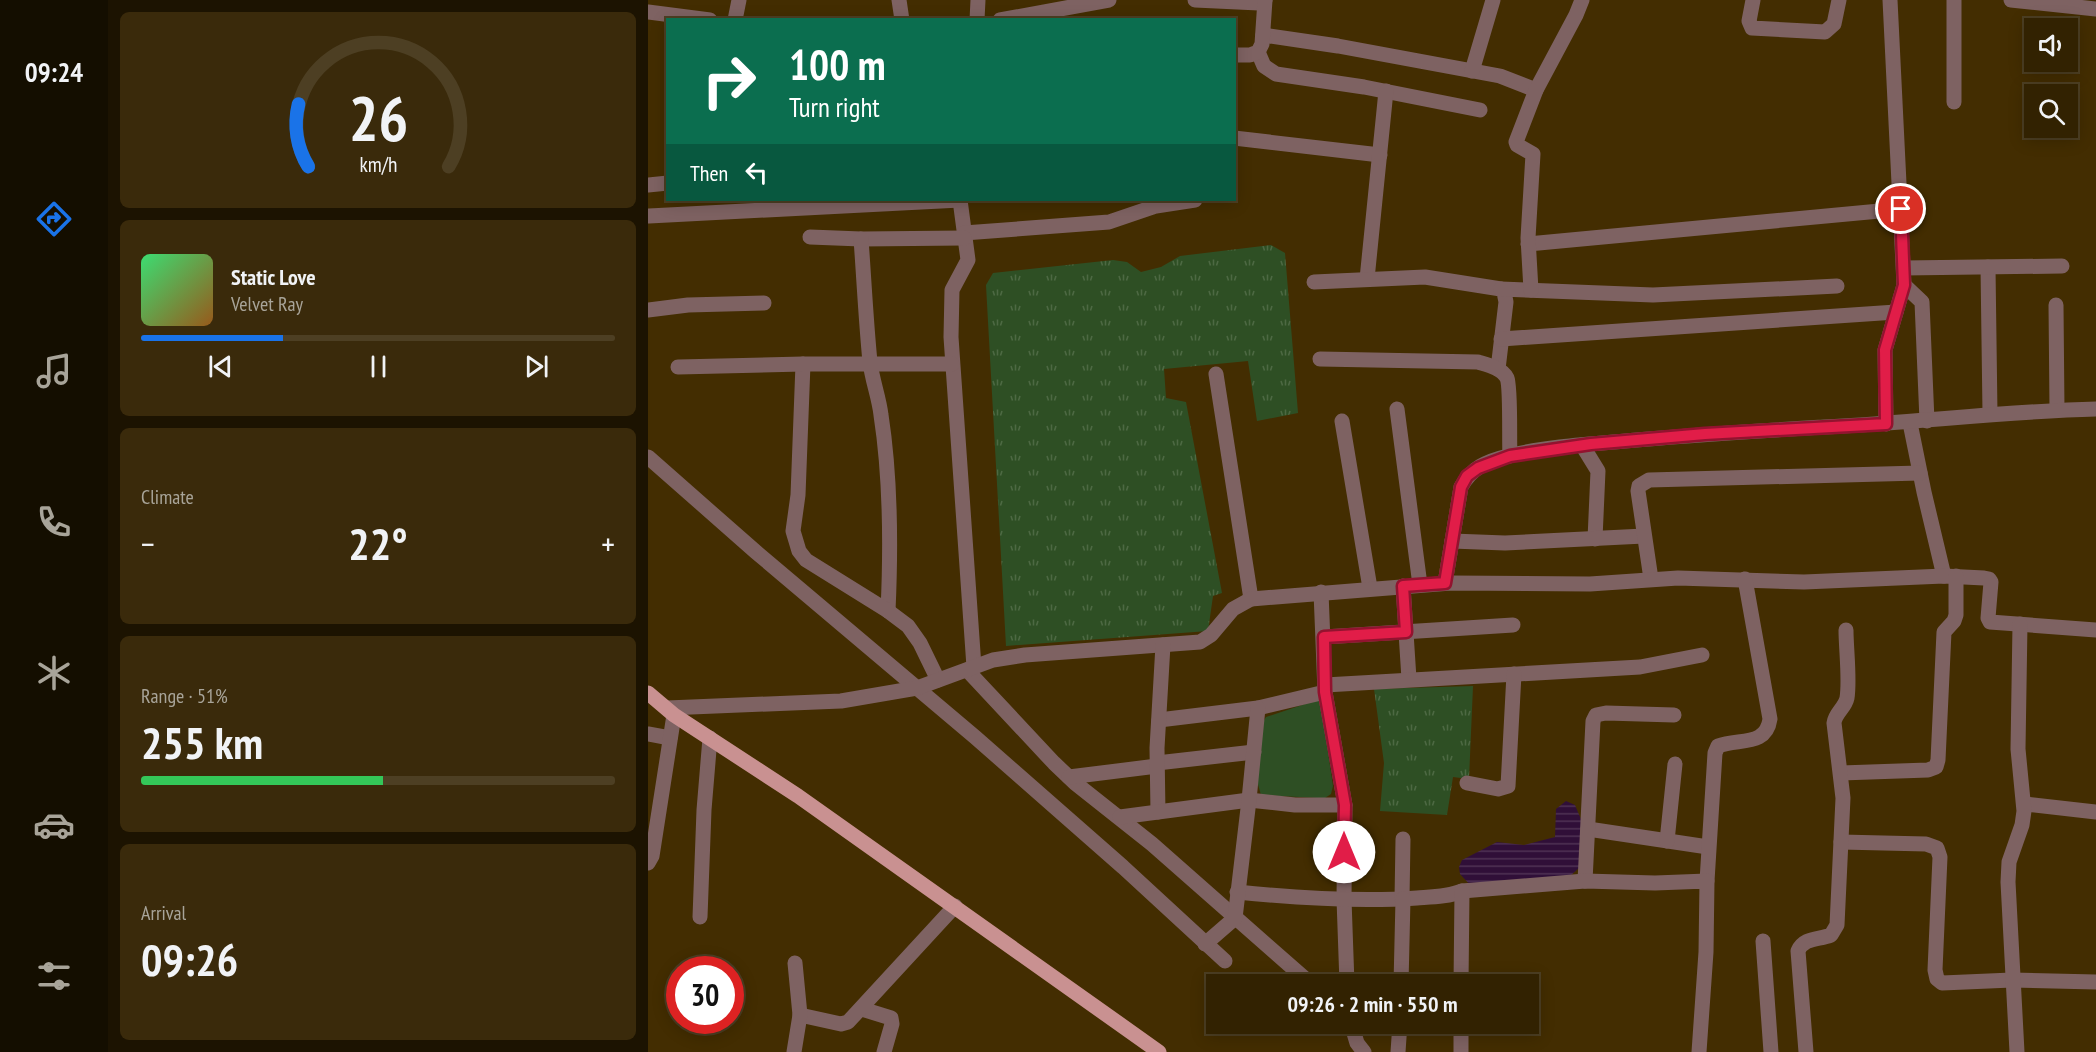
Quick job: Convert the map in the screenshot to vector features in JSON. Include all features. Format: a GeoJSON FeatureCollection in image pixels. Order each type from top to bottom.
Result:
{"type":"FeatureCollection","features":[{"type":"Feature","properties":{"kind":"main road"},"geometry":{"type":"LineString","coordinates":[[648,693],[955,906],[1160,1052]]}},
{"type":"Feature","properties":{"kind":"street"},"geometry":{"type":"LineString","coordinates":[[735,18],[739,0]]}},
{"type":"Feature","properties":{"kind":"street"},"geometry":{"type":"LineString","coordinates":[[899,0],[902,18]]}},
{"type":"Feature","properties":{"kind":"street"},"geometry":{"type":"LineString","coordinates":[[977,18],[978,0]]}},
{"type":"Feature","properties":{"kind":"street"},"geometry":{"type":"LineString","coordinates":[[1011,18],[1109,0]]}},
{"type":"Feature","properties":{"kind":"street"},"geometry":{"type":"LineString","coordinates":[[1195,0],[1259,3],[1265,0],[1262,44],[1258,52],[1251,55],[1236,55]]}},
{"type":"Feature","properties":{"kind":"street"},"geometry":{"type":"LineString","coordinates":[[1472,71],[1493,0]]}},
{"type":"Feature","properties":{"kind":"street"},"geometry":{"type":"LineString","coordinates":[[1531,290],[1528,244],[1533,154],[1516,143],[1536,90],[1582,0]]}},
{"type":"Feature","properties":{"kind":"street"},"geometry":{"type":"LineString","coordinates":[[1753,0],[1749,21],[1752,28],[1825,32],[1834,24],[1839,0]]}},
{"type":"Feature","properties":{"kind":"street"},"geometry":{"type":"LineString","coordinates":[[1886,424],[1885,350],[1904,285],[1890,0]]}},
{"type":"Feature","properties":{"kind":"street"},"geometry":{"type":"LineString","coordinates":[[1954,0],[1954,102]]}},
{"type":"Feature","properties":{"kind":"street"},"geometry":{"type":"LineString","coordinates":[[2011,0],[2096,9]]}},
{"type":"Feature","properties":{"kind":"street"},"geometry":{"type":"LineString","coordinates":[[648,12],[694,18]]}},
{"type":"Feature","properties":{"kind":"street"},"geometry":{"type":"LineString","coordinates":[[1263,35],[1338,46],[1500,76],[1536,90]]}},
{"type":"Feature","properties":{"kind":"street"},"geometry":{"type":"LineString","coordinates":[[1258,52],[1264,66],[1276,74],[1386,91],[1480,110]]}},
{"type":"Feature","properties":{"kind":"street"},"geometry":{"type":"LineString","coordinates":[[1366,279],[1386,91]]}},
{"type":"Feature","properties":{"kind":"street"},"geometry":{"type":"LineString","coordinates":[[1236,138],[1380,155]]}},
{"type":"Feature","properties":{"kind":"street"},"geometry":{"type":"LineString","coordinates":[[648,185],[666,183]]}},
{"type":"Feature","properties":{"kind":"street"},"geometry":{"type":"LineString","coordinates":[[649,216],[925,201]]}},
{"type":"Feature","properties":{"kind":"street"},"geometry":{"type":"LineString","coordinates":[[960,201],[968,260],[952,290],[952,364],[970,668],[1041,751],[1299,974]]}},
{"type":"Feature","properties":{"kind":"street"},"geometry":{"type":"LineString","coordinates":[[810,237],[861,239],[964,235],[1109,222],[1165,203],[1185,201]]}},
{"type":"Feature","properties":{"kind":"street"},"geometry":{"type":"LineString","coordinates":[[1528,244],[1901,209]]}},
{"type":"Feature","properties":{"kind":"street"},"geometry":{"type":"LineString","coordinates":[[861,239],[870,364],[874,390],[881,412],[885,445],[890,518],[888,611]]}},
{"type":"Feature","properties":{"kind":"street"},"geometry":{"type":"LineString","coordinates":[[1904,268],[2062,266]]}},
{"type":"Feature","properties":{"kind":"street"},"geometry":{"type":"LineString","coordinates":[[1988,267],[1990,414]]}},
{"type":"Feature","properties":{"kind":"street"},"geometry":{"type":"LineString","coordinates":[[1314,282],[1425,277],[1501,289],[1653,295],[1837,286]]}},
{"type":"Feature","properties":{"kind":"street"},"geometry":{"type":"LineString","coordinates":[[1904,285],[1922,303],[1927,421]]}},
{"type":"Feature","properties":{"kind":"street"},"geometry":{"type":"LineString","coordinates":[[1498,369],[1506,296],[1501,289]]}},
{"type":"Feature","properties":{"kind":"street"},"geometry":{"type":"LineString","coordinates":[[648,310],[687,305],[764,303]]}},
{"type":"Feature","properties":{"kind":"street"},"geometry":{"type":"LineString","coordinates":[[2056,305],[2057,410]]}},
{"type":"Feature","properties":{"kind":"street"},"geometry":{"type":"LineString","coordinates":[[1501,339],[1896,312]]}},
{"type":"Feature","properties":{"kind":"street"},"geometry":{"type":"LineString","coordinates":[[1320,359],[1478,362],[1498,369],[1507,378],[1510,456]]}},
{"type":"Feature","properties":{"kind":"street"},"geometry":{"type":"LineString","coordinates":[[803,364],[794,540],[806,560],[908,626],[920,643],[938,680]]}},
{"type":"Feature","properties":{"kind":"street"},"geometry":{"type":"LineString","coordinates":[[678,367],[952,364]]}},
{"type":"Feature","properties":{"kind":"street"},"geometry":{"type":"LineString","coordinates":[[1216,374],[1251,599]]}},
{"type":"Feature","properties":{"kind":"street"},"geometry":{"type":"LineString","coordinates":[[1398,409],[1420,585]]}},
{"type":"Feature","properties":{"kind":"street"},"geometry":{"type":"LineString","coordinates":[[1445,583],[1461,487],[1467,476],[1491,461],[1581,445],[1705,434],[1910,423],[1990,414],[2096,409]]}},
{"type":"Feature","properties":{"kind":"street"},"geometry":{"type":"LineString","coordinates":[[1342,421],[1370,588]]}},
{"type":"Feature","properties":{"kind":"street"},"geometry":{"type":"LineString","coordinates":[[1841,773],[1928,770],[1936,766],[1938,760],[1944,632],[1954,621],[1956,615],[1950,576],[1920,473],[1910,423]]}},
{"type":"Feature","properties":{"kind":"street"},"geometry":{"type":"LineString","coordinates":[[1581,445],[1598,471],[1595,538]]}},
{"type":"Feature","properties":{"kind":"street"},"geometry":{"type":"LineString","coordinates":[[648,457],[1123,867],[1225,961]]}},
{"type":"Feature","properties":{"kind":"street"},"geometry":{"type":"LineString","coordinates":[[1651,579],[1638,491],[1640,486],[1648,480],[1920,473]]}},
{"type":"Feature","properties":{"kind":"street"},"geometry":{"type":"LineString","coordinates":[[1452,541],[1505,543],[1644,536]]}},
{"type":"Feature","properties":{"kind":"street"},"geometry":{"type":"LineString","coordinates":[[648,863],[652,856],[670,738],[671,711],[841,701],[917,688],[993,660],[1025,655],[1200,642],[1211,635],[1233,609],[1251,599],[1445,583],[1590,584],[1651,579],[1745,579],[1804,582],[1950,576],[1989,579],[1991,582],[1988,620],[2096,630]]}},
{"type":"Feature","properties":{"kind":"street"},"geometry":{"type":"LineString","coordinates":[[1698,1052],[1706,952],[1708,847],[1715,753],[1718,746],[1726,743],[1755,739],[1765,735],[1770,719],[1745,579]]}},
{"type":"Feature","properties":{"kind":"street"},"geometry":{"type":"LineString","coordinates":[[1403,586],[1409,679]]}},
{"type":"Feature","properties":{"kind":"street"},"geometry":{"type":"LineString","coordinates":[[1321,592],[1325,688],[1345,805],[1344,899],[1347,974]]}},
{"type":"Feature","properties":{"kind":"street"},"geometry":{"type":"LineString","coordinates":[[2017,1052],[2012,980],[2009,868],[2022,825],[2025,804],[2018,749],[2020,624]]}},
{"type":"Feature","properties":{"kind":"street"},"geometry":{"type":"LineString","coordinates":[[1324,637],[1513,625]]}},
{"type":"Feature","properties":{"kind":"street"},"geometry":{"type":"LineString","coordinates":[[1806,1052],[1798,951],[1805,941],[1825,938],[1834,931],[1836,925],[1843,798],[1834,723],[1847,696],[1846,630]]}},
{"type":"Feature","properties":{"kind":"street"},"geometry":{"type":"LineString","coordinates":[[1158,812],[1157,765],[1163,645]]}},
{"type":"Feature","properties":{"kind":"street"},"geometry":{"type":"LineString","coordinates":[[1159,720],[1258,708],[1325,688],[1409,679],[1640,667],[1702,655]]}},
{"type":"Feature","properties":{"kind":"street"},"geometry":{"type":"LineString","coordinates":[[1467,783],[1498,789],[1508,786],[1514,674]]}},
{"type":"Feature","properties":{"kind":"street"},"geometry":{"type":"LineString","coordinates":[[1205,944],[1235,918],[1250,800],[1258,708]]}},
{"type":"Feature","properties":{"kind":"street"},"geometry":{"type":"LineString","coordinates":[[1585,880],[1593,721],[1596,715],[1606,713],[1674,715]]}},
{"type":"Feature","properties":{"kind":"street"},"geometry":{"type":"LineString","coordinates":[[648,734],[670,738]]}},
{"type":"Feature","properties":{"kind":"street"},"geometry":{"type":"LineString","coordinates":[[700,917],[704,810],[710,738]]}},
{"type":"Feature","properties":{"kind":"street"},"geometry":{"type":"LineString","coordinates":[[1069,777],[1254,752]]}},
{"type":"Feature","properties":{"kind":"street"},"geometry":{"type":"LineString","coordinates":[[1667,841],[1675,764]]}},
{"type":"Feature","properties":{"kind":"street"},"geometry":{"type":"LineString","coordinates":[[1120,817],[1250,800],[1295,805],[1345,805]]}},
{"type":"Feature","properties":{"kind":"street"},"geometry":{"type":"LineString","coordinates":[[2025,804],[2096,812]]}},
{"type":"Feature","properties":{"kind":"street"},"geometry":{"type":"LineString","coordinates":[[1588,829],[1708,847]]}},
{"type":"Feature","properties":{"kind":"street"},"geometry":{"type":"LineString","coordinates":[[1401,974],[1403,839]]}},
{"type":"Feature","properties":{"kind":"street"},"geometry":{"type":"LineString","coordinates":[[1841,842],[1926,844],[1937,848],[1940,857],[1935,970],[1937,979],[1946,984],[2012,980],[2096,982]]}},
{"type":"Feature","properties":{"kind":"street"},"geometry":{"type":"LineString","coordinates":[[1237,892],[1344,899],[1402,899],[1585,880],[1655,883],[1707,881]]}},
{"type":"Feature","properties":{"kind":"street"},"geometry":{"type":"LineString","coordinates":[[1461,974],[1462,891]]}},
{"type":"Feature","properties":{"kind":"street"},"geometry":{"type":"LineString","coordinates":[[800,1015],[843,1024],[848,1022],[955,906]]}},
{"type":"Feature","properties":{"kind":"street"},"geometry":{"type":"LineString","coordinates":[[1763,941],[1771,1052]]}},
{"type":"Feature","properties":{"kind":"street"},"geometry":{"type":"LineString","coordinates":[[795,963],[800,1015],[795,1052]]}},
{"type":"Feature","properties":{"kind":"street"},"geometry":{"type":"LineString","coordinates":[[862,1009],[891,1018],[892,1024],[884,1052]]}},
{"type":"Feature","properties":{"kind":"street"},"geometry":{"type":"LineString","coordinates":[[1354,1034],[1357,1043],[1364,1052]]}},
{"type":"Feature","properties":{"kind":"street"},"geometry":{"type":"LineString","coordinates":[[1398,1052],[1399,1034]]}},
{"type":"Feature","properties":{"kind":"street"},"geometry":{"type":"LineString","coordinates":[[1461,1034],[1461,1052]]}},
{"type":"Feature","properties":{"kind":"green space"},"geometry":{"type":"Polygon","coordinates":[[[1271,245],[1285,253],[1298,413],[1257,421],[1248,361],[1164,369],[1166,398],[1186,402],[1222,593],[1213,596],[1208,631],[1006,646],[986,285],[993,273],[1113,260],[1127,262],[1141,272],[1161,267],[1180,256],[1271,245]]]}},
{"type":"Feature","properties":{"kind":"green space"},"geometry":{"type":"Polygon","coordinates":[[[1473,686],[1469,779],[1453,777],[1447,815],[1380,811],[1384,763],[1374,689],[1473,686]]]}},
{"type":"Feature","properties":{"kind":"green space"},"geometry":{"type":"Polygon","coordinates":[[[1320,699],[1333,786],[1331,794],[1325,798],[1261,795],[1257,781],[1260,727],[1266,717],[1320,699]]]}},
{"type":"Feature","properties":{"kind":"shaded area"},"geometry":{"type":"Polygon","coordinates":[[[1566,801],[1575,805],[1583,824],[1580,867],[1568,878],[1470,885],[1460,874],[1459,867],[1462,860],[1497,842],[1524,845],[1555,837],[1556,809],[1566,801]]]}},
{"type":"Feature","properties":{"kind":"route"},"geometry":{"type":"LineString","coordinates":[[1344,852],[1345,805],[1325,692],[1324,637],[1406,632],[1403,586],[1445,583],[1461,487],[1467,476],[1491,461],[1591,444],[1705,434],[1886,424],[1885,345],[1904,285],[1901,209]]}}]}
